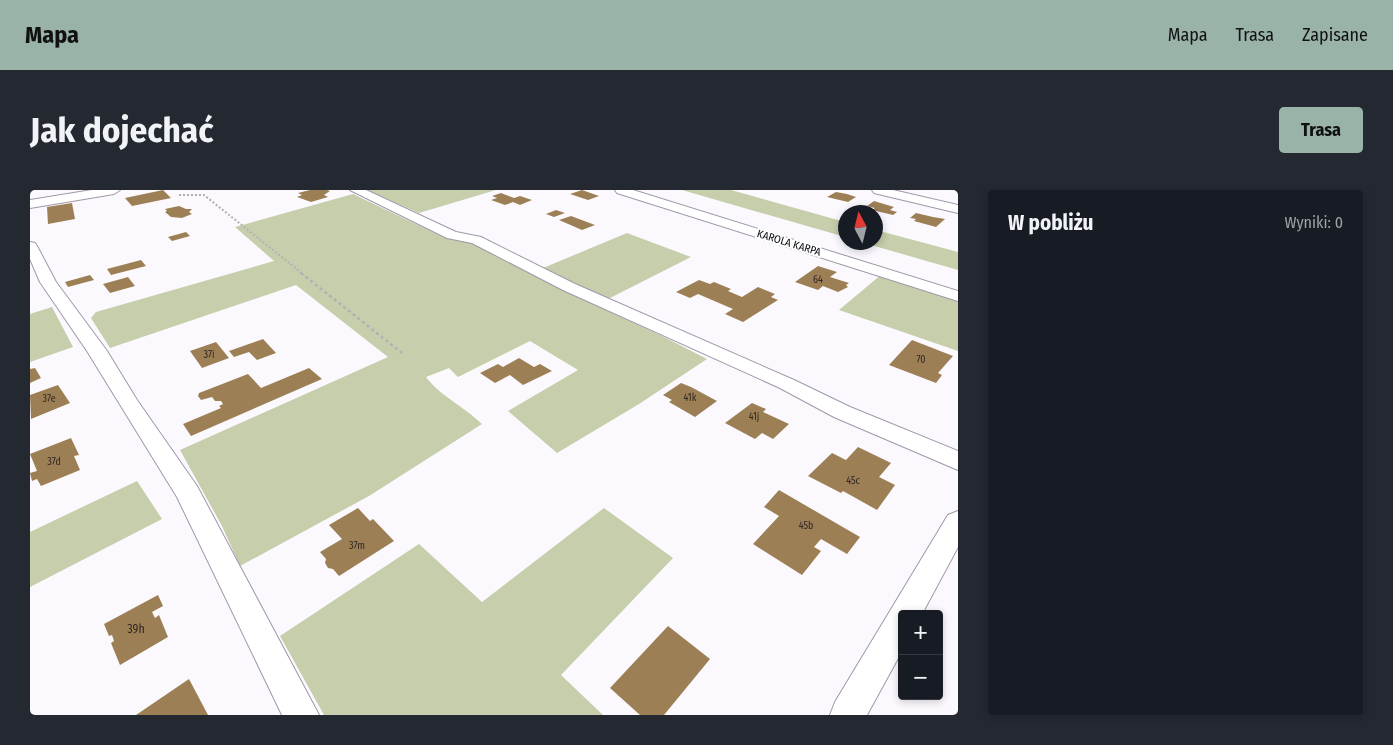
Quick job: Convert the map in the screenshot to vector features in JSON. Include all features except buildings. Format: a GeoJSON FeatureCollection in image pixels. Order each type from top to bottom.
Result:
{"type":"FeatureCollection","features":[{"type":"Feature","properties":{"kind":"street"},"geometry":{"type":"LineString","coordinates":[[30,204],[114,190]]}},
{"type":"Feature","properties":{"kind":"street"},"geometry":{"type":"LineString","coordinates":[[356,190],[452,235],[476,240],[596,299],[788,384],[842,412],[958,461]]}},
{"type":"Feature","properties":{"kind":"street","name":"KAROLA KARPA"},"geometry":{"type":"LineString","coordinates":[[621,190],[958,296]]}},
{"type":"Feature","properties":{"kind":"street"},"geometry":{"type":"LineString","coordinates":[[878,190],[958,209]]}},
{"type":"Feature","properties":{"kind":"street"},"geometry":{"type":"LineString","coordinates":[[30,246],[48,282],[97,351],[188,493],[301,715]]}},
{"type":"Feature","properties":{"kind":"street"},"geometry":{"type":"LineString","coordinates":[[908,610],[958,522]]}},
{"type":"Feature","properties":{"kind":"street"},"geometry":{"type":"LineString","coordinates":[[848,715],[898,627]]}},
{"type":"Feature","properties":{"kind":"path"},"geometry":{"type":"LineString","coordinates":[[179,195],[204,196],[402,353]]}},
{"type":"Feature","properties":{"kind":"green space"},"geometry":{"type":"Polygon","coordinates":[[[366,190],[496,190],[419,213],[366,190]]]}},
{"type":"Feature","properties":{"kind":"green space"},"geometry":{"type":"Polygon","coordinates":[[[682,190],[731,190],[838,220],[838,235],[682,190]]]}},
{"type":"Feature","properties":{"kind":"green space"},"geometry":{"type":"Polygon","coordinates":[[[353,194],[443,237],[472,243],[554,286],[707,359],[639,404],[557,453],[508,411],[578,370],[530,341],[458,377],[449,368],[426,377],[438,390],[482,424],[369,496],[240,566],[222,526],[180,450],[388,357],[296,285],[110,348],[91,318],[96,312],[274,261],[235,227],[353,194]]]}},
{"type":"Feature","properties":{"kind":"green space"},"geometry":{"type":"Polygon","coordinates":[[[883,232],[958,252],[958,270],[883,248],[883,232]]]}},
{"type":"Feature","properties":{"kind":"green space"},"geometry":{"type":"Polygon","coordinates":[[[627,233],[691,257],[608,299],[543,268],[627,233]]]}},
{"type":"Feature","properties":{"kind":"green space"},"geometry":{"type":"Polygon","coordinates":[[[882,274],[958,298],[958,351],[839,310],[882,274]]]}},
{"type":"Feature","properties":{"kind":"green space"},"geometry":{"type":"Polygon","coordinates":[[[52,307],[73,347],[30,362],[30,314],[52,307]]]}},
{"type":"Feature","properties":{"kind":"green space"},"geometry":{"type":"Polygon","coordinates":[[[137,481],[162,519],[30,587],[30,532],[137,481]]]}},
{"type":"Feature","properties":{"kind":"green space"},"geometry":{"type":"Polygon","coordinates":[[[604,508],[673,558],[561,675],[603,715],[324,715],[280,636],[419,544],[482,602],[604,508]]]}}]}
